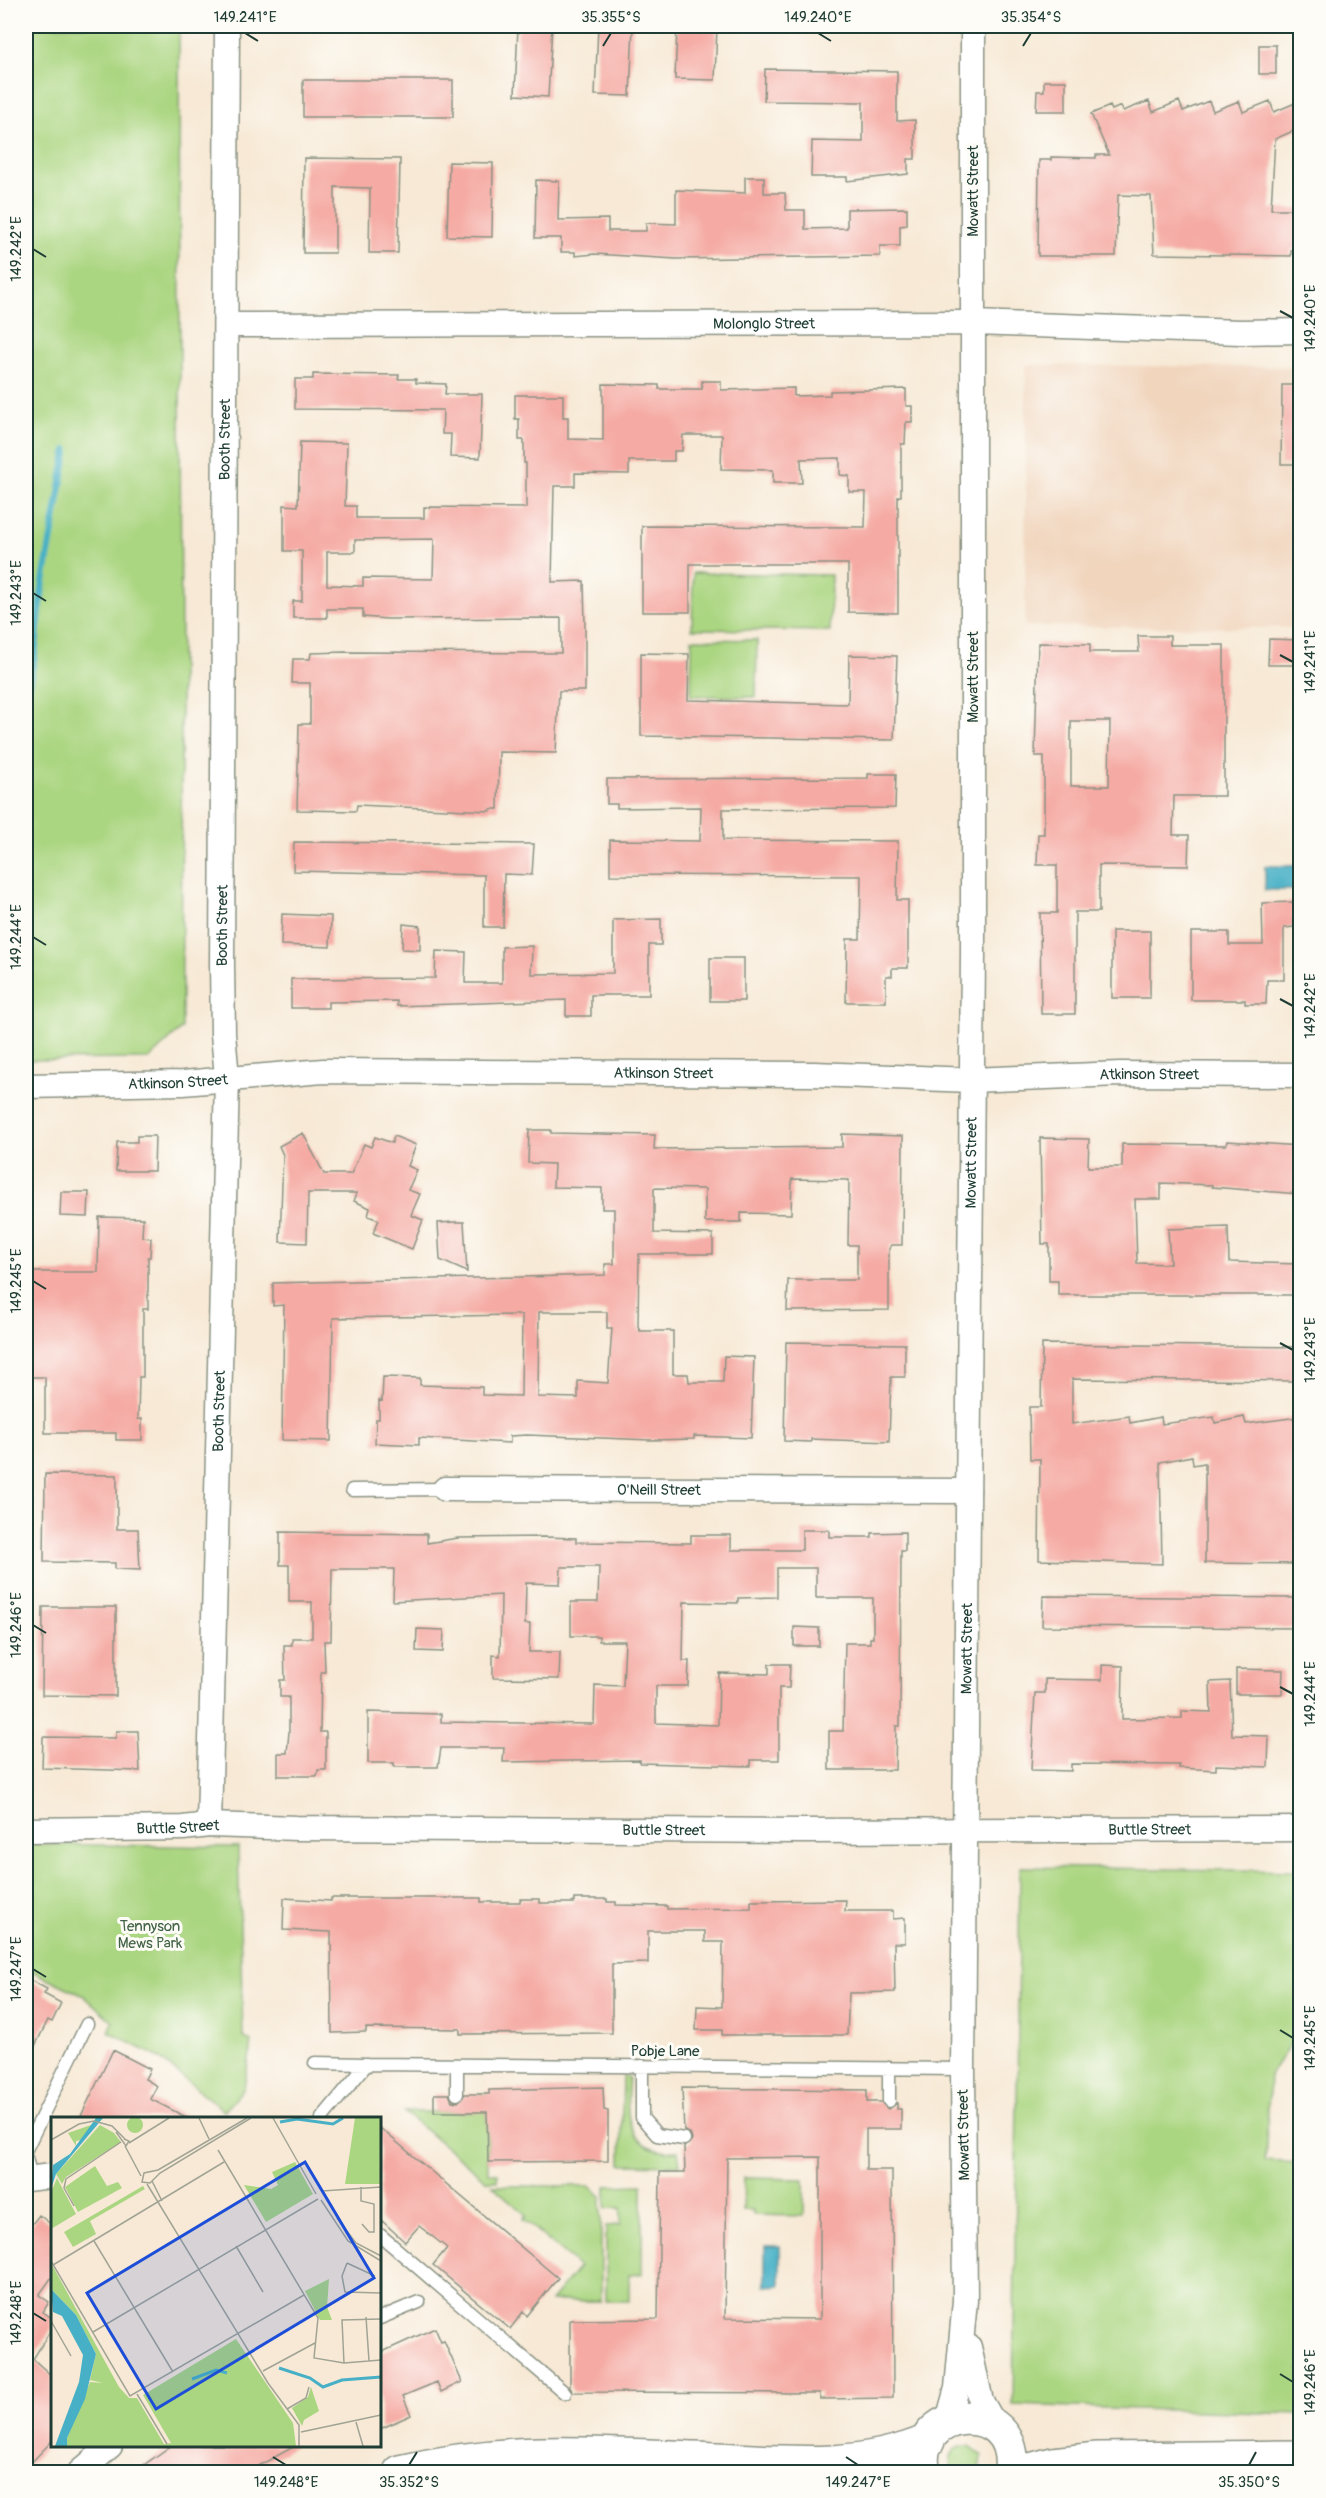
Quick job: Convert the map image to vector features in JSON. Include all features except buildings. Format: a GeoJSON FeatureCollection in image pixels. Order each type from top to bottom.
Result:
{"type":"FeatureCollection","features":[{"type":"Feature","properties":{"kind":"main road"},"geometry":{"type":"LineString","coordinates":[[400,2472],[457,2460],[503,2454],[559,2452],[831,2464],[892,2455],[933,2445],[974,2418],[1000,2432],[1012,2442],[1028,2448],[1097,2459],[1173,2465],[1300,2457]]}},
{"type":"Feature","properties":{"kind":"main road"},"geometry":{"type":"LineString","coordinates":[[1000,2432],[1009,2446],[1011,2472]]}},
{"type":"Feature","properties":{"kind":"main road"},"geometry":{"type":"LineString","coordinates":[[1023,2472],[1053,2464],[1097,2459]]}},
{"type":"Feature","properties":{"kind":"street","name":"Booth Street"},"geometry":{"type":"LineString","coordinates":[[209,1825],[228,1077],[223,1034],[222,993],[227,26]]}},
{"type":"Feature","properties":{"kind":"street","name":"Mowatt Street"},"geometry":{"type":"LineString","coordinates":[[933,2445],[957,2388],[964,2300],[963,2069],[970,1080],[973,954],[973,26]]}},
{"type":"Feature","properties":{"kind":"street","name":"Molonglo Street"},"geometry":{"type":"LineString","coordinates":[[227,326],[973,323],[1241,332],[1300,331]]}},
{"type":"Feature","properties":{"kind":"street","name":"Atkinson Street"},"geometry":{"type":"LineString","coordinates":[[26,1086],[183,1083],[228,1077],[322,1071],[509,1070],[814,1074],[970,1080],[1120,1074],[1300,1075]]}},
{"type":"Feature","properties":{"kind":"street","name":"O'Neill Street"},"geometry":{"type":"LineString","coordinates":[[445,1489],[968,1491]]}},
{"type":"Feature","properties":{"kind":"street","name":"Buttle Street"},"geometry":{"type":"LineString","coordinates":[[26,1830],[183,1828],[209,1825],[306,1828],[966,1832],[1300,1829]]}},
{"type":"Feature","properties":{"kind":"street","name":"Mowatt Street"},"geometry":{"type":"LineString","coordinates":[[964,2300],[975,2380],[986,2413],[1000,2432]]}},
{"type":"Feature","properties":{"kind":"street"},"geometry":{"type":"LineString","coordinates":[[80,2472],[108,2447]]}},
{"type":"Feature","properties":{"kind":"lane","name":"O'Neill Street"},"geometry":{"type":"LineString","coordinates":[[352,1490],[445,1489]]}},
{"type":"Feature","properties":{"kind":"lane"},"geometry":{"type":"LineString","coordinates":[[26,2149],[87,2024]]}},
{"type":"Feature","properties":{"kind":"lane","name":"Pobje Lane"},"geometry":{"type":"LineString","coordinates":[[315,2063],[963,2069]]}},
{"type":"Feature","properties":{"kind":"lane"},"geometry":{"type":"LineString","coordinates":[[323,2117],[367,2064]]}},
{"type":"Feature","properties":{"kind":"lane"},"geometry":{"type":"LineString","coordinates":[[457,2065],[457,2094]]}},
{"type":"Feature","properties":{"kind":"lane"},"geometry":{"type":"LineString","coordinates":[[642,2066],[642,2118],[657,2135],[666,2139],[684,2139]]}},
{"type":"Feature","properties":{"kind":"lane"},"geometry":{"type":"LineString","coordinates":[[889,2068],[889,2102]]}},
{"type":"Feature","properties":{"kind":"lane"},"geometry":{"type":"LineString","coordinates":[[381,2236],[565,2393]]}},
{"type":"Feature","properties":{"kind":"lane"},"geometry":{"type":"LineString","coordinates":[[381,2318],[419,2302]]}},
{"type":"Feature","properties":{"kind":"shaded area"},"geometry":{"type":"Polygon","coordinates":[[[1026,365],[1300,367],[1300,628],[1025,626],[1026,365]]]}},
{"type":"Feature","properties":{"kind":"green space"},"geometry":{"type":"Polygon","coordinates":[[[26,26],[179,26],[182,1028],[149,1059],[26,1060],[26,26]]]}},
{"type":"Feature","properties":{"kind":"green space"},"geometry":{"type":"Polygon","coordinates":[[[693,573],[831,575],[830,631],[692,629],[693,573]]]}},
{"type":"Feature","properties":{"kind":"green space"},"geometry":{"type":"Polygon","coordinates":[[[692,639],[757,640],[756,697],[691,696],[692,639]]]}},
{"type":"Feature","properties":{"kind":"green space","name":"Tennyson Mews Park"},"geometry":{"type":"Polygon","coordinates":[[[26,1844],[238,1847],[243,2037],[252,2042],[244,2088],[224,2111],[158,2057],[109,2032],[113,2022],[84,1996],[26,1968],[26,1844]]]}},
{"type":"Feature","properties":{"kind":"green space"},"geometry":{"type":"Polygon","coordinates":[[[1020,1867],[1300,1871],[1300,2028],[1270,2075],[1265,2161],[1300,2163],[1300,2414],[1013,2405],[1020,1867]]]}},
{"type":"Feature","properties":{"kind":"green space"},"geometry":{"type":"Polygon","coordinates":[[[623,2076],[629,2077],[628,2106],[632,2130],[648,2146],[661,2150],[678,2151],[680,2165],[621,2164],[623,2076]]]}},
{"type":"Feature","properties":{"kind":"green space"},"geometry":{"type":"Polygon","coordinates":[[[477,2094],[487,2094],[488,2173],[498,2173],[497,2181],[487,2181],[404,2112],[476,2112],[477,2094]]]}},
{"type":"Feature","properties":{"kind":"green space"},"geometry":{"type":"Polygon","coordinates":[[[744,2178],[804,2179],[804,2216],[753,2215],[753,2210],[743,2210],[744,2178]]]}},
{"type":"Feature","properties":{"kind":"green space"},"geometry":{"type":"Polygon","coordinates":[[[642,2185],[642,2274],[629,2275],[629,2301],[606,2301],[606,2226],[621,2225],[621,2208],[606,2208],[606,2186],[642,2185]]]}},
{"type":"Feature","properties":{"kind":"green space"},"geometry":{"type":"Polygon","coordinates":[[[493,2186],[589,2186],[601,2196],[601,2301],[551,2301],[579,2267],[523,2219],[526,2215],[493,2186]]]}},
{"type":"Feature","properties":{"kind":"green space"},"geometry":{"type":"Polygon","coordinates":[[[970,2446],[982,2455],[980,2471],[954,2472],[950,2462],[952,2454],[959,2448],[970,2446]]]}},
{"type":"Feature","properties":{"kind":"water"},"geometry":{"type":"Polygon","coordinates":[[[1265,866],[1300,866],[1300,890],[1265,890],[1265,866]]]}},
{"type":"Feature","properties":{"kind":"water"},"geometry":{"type":"Polygon","coordinates":[[[765,2246],[780,2246],[780,2285],[765,2286],[765,2246]]]}},
{"type":"Feature","properties":{"kind":"waterway"},"geometry":{"type":"LineString","coordinates":[[26,695],[67,450]]}}]}
